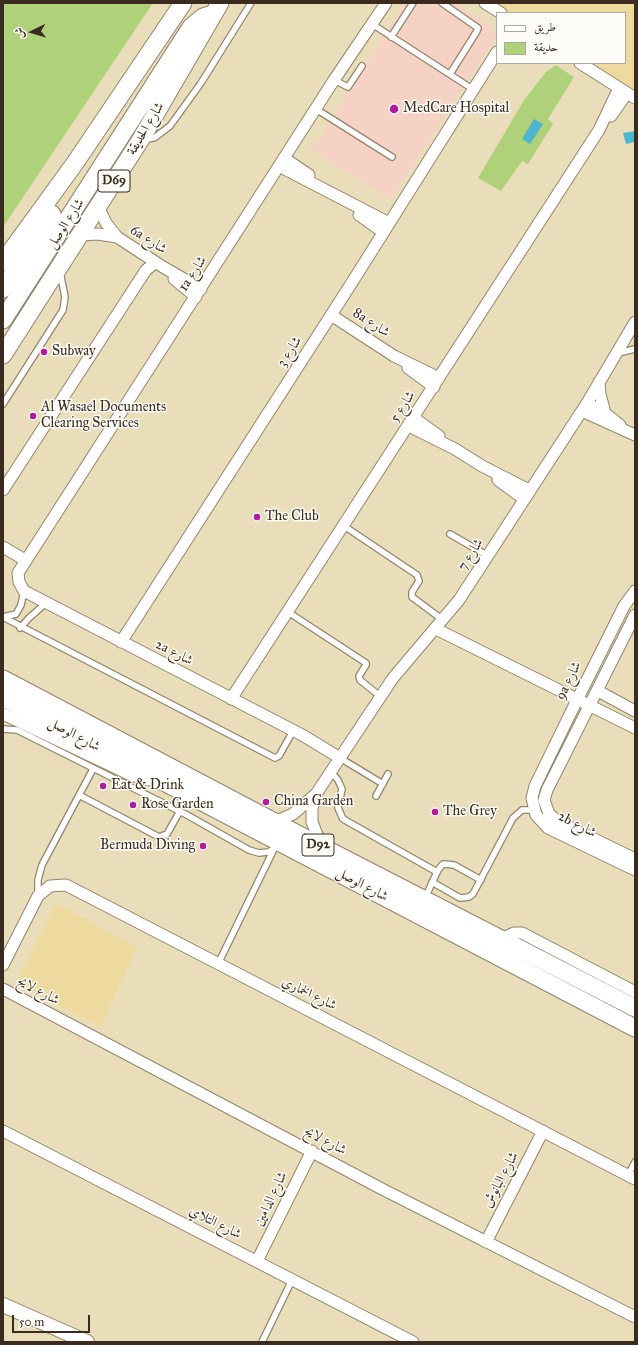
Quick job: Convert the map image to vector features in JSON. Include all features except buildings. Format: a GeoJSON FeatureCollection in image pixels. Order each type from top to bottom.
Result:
{"type":"FeatureCollection","features":[{"type":"Feature","properties":{"kind":"main road"},"geometry":{"type":"LineString","coordinates":[[3,262],[75,163],[183,3]]}},
{"type":"Feature","properties":{"kind":"main road","name":"شارع الحديقة"},"geometry":{"type":"LineString","coordinates":[[3,355],[141,139],[216,8]]}},
{"type":"Feature","properties":{"kind":"main road","name":"شارع الوصل"},"geometry":{"type":"LineString","coordinates":[[3,320],[191,27],[216,8]]}},
{"type":"Feature","properties":{"kind":"main road"},"geometry":{"type":"LineString","coordinates":[[3,289],[69,187],[75,163]]}},
{"type":"Feature","properties":{"kind":"main road","name":"شارع الوصل"},"geometry":{"type":"LineString","coordinates":[[3,679],[322,847],[635,1008]]}},
{"type":"Feature","properties":{"kind":"main road","name":"شارع الوصل"},"geometry":{"type":"LineString","coordinates":[[3,698],[166,783],[276,845],[635,1028]]}},
{"type":"Feature","properties":{"kind":"street","name":"1a شارع"},"geometry":{"type":"LineString","coordinates":[[24,560],[199,293],[334,80],[386,3]]}},
{"type":"Feature","properties":{"kind":"street"},"geometry":{"type":"LineString","coordinates":[[485,3],[499,12]]}},
{"type":"Feature","properties":{"kind":"street","name":"شارع 3"},"geometry":{"type":"LineString","coordinates":[[121,642],[475,90],[496,54]]}},
{"type":"Feature","properties":{"kind":"street","name":"شارع 3"},"geometry":{"type":"LineString","coordinates":[[483,77],[496,64]]}},
{"type":"Feature","properties":{"kind":"street"},"geometry":{"type":"LineString","coordinates":[[582,64],[627,93]]}},
{"type":"Feature","properties":{"kind":"street","name":"شارع 5"},"geometry":{"type":"LineString","coordinates":[[231,699],[599,130],[627,93]]}},
{"type":"Feature","properties":{"kind":"street"},"geometry":{"type":"LineString","coordinates":[[282,162],[316,180],[326,189],[386,228]]}},
{"type":"Feature","properties":{"kind":"street","name":"6a شارع"},"geometry":{"type":"LineString","coordinates":[[98,206],[106,223],[117,237],[199,293]]}},
{"type":"Feature","properties":{"kind":"street","name":"6a شارع"},"geometry":{"type":"LineString","coordinates":[[80,236],[98,234],[117,237]]}},
{"type":"Feature","properties":{"kind":"street"},"geometry":{"type":"LineString","coordinates":[[3,490],[146,270],[159,265]]}},
{"type":"Feature","properties":{"kind":"street","name":"8a شارع"},"geometry":{"type":"LineString","coordinates":[[331,315],[436,382]]}},
{"type":"Feature","properties":{"kind":"street","name":"شارع 7"},"geometry":{"type":"LineString","coordinates":[[274,822],[293,814],[316,794],[393,678],[444,620],[469,586],[584,407],[635,322]]}},
{"type":"Feature","properties":{"kind":"street"},"geometry":{"type":"LineString","coordinates":[[599,382],[602,416]]}},
{"type":"Feature","properties":{"kind":"street"},"geometry":{"type":"LineString","coordinates":[[584,407],[631,431]]}},
{"type":"Feature","properties":{"kind":"street"},"geometry":{"type":"LineString","coordinates":[[570,429],[602,416]]}},
{"type":"Feature","properties":{"kind":"street"},"geometry":{"type":"LineString","coordinates":[[411,422],[445,439],[455,449],[527,494]]}},
{"type":"Feature","properties":{"kind":"street"},"geometry":{"type":"LineString","coordinates":[[3,547],[24,560],[18,573],[18,578],[24,591]]}},
{"type":"Feature","properties":{"kind":"street","name":"2a شارع"},"geometry":{"type":"LineString","coordinates":[[24,591],[46,604],[293,731],[340,758]]}},
{"type":"Feature","properties":{"kind":"street","name":"9a شارع"},"geometry":{"type":"LineString","coordinates":[[534,810],[532,798],[535,786],[576,700],[624,606],[635,591]]}},
{"type":"Feature","properties":{"kind":"street"},"geometry":{"type":"LineString","coordinates":[[590,707],[635,615]]}},
{"type":"Feature","properties":{"kind":"street"},"geometry":{"type":"LineString","coordinates":[[436,629],[590,707],[635,728]]}},
{"type":"Feature","properties":{"kind":"street"},"geometry":{"type":"LineString","coordinates":[[598,691],[635,711]]}},
{"type":"Feature","properties":{"kind":"street","name":"2b شارع"},"geometry":{"type":"LineString","coordinates":[[590,707],[547,790],[545,805],[552,818],[635,859]]}},
{"type":"Feature","properties":{"kind":"street"},"geometry":{"type":"LineString","coordinates":[[3,714],[46,739],[131,775],[166,783]]}},
{"type":"Feature","properties":{"kind":"street","name":"شارع 7"},"geometry":{"type":"LineString","coordinates":[[316,794],[312,808],[312,822],[322,847]]}},
{"type":"Feature","properties":{"kind":"street","name":"2b شارع"},"geometry":{"type":"LineString","coordinates":[[534,810],[539,820],[548,828],[635,870]]}},
{"type":"Feature","properties":{"kind":"street","name":"شارع الخماري"},"geometry":{"type":"LineString","coordinates":[[38,896],[50,886],[66,885],[437,1075],[632,1177]]}},
{"type":"Feature","properties":{"kind":"street"},"geometry":{"type":"LineString","coordinates":[[3,965],[38,896]]}},
{"type":"Feature","properties":{"kind":"street"},"geometry":{"type":"LineString","coordinates":[[501,939],[514,933],[522,933],[635,992]]}},
{"type":"Feature","properties":{"kind":"street","name":"شارع لايح"},"geometry":{"type":"LineString","coordinates":[[3,989],[486,1242],[635,1317]]}},
{"type":"Feature","properties":{"kind":"street","name":"شارع التلاي"},"geometry":{"type":"LineString","coordinates":[[3,1131],[413,1342]]}},
{"type":"Feature","properties":{"kind":"street","name":"شارع البانوش"},"geometry":{"type":"LineString","coordinates":[[486,1242],[543,1131]]}},
{"type":"Feature","properties":{"kind":"street","name":"شارع الدامين"},"geometry":{"type":"LineString","coordinates":[[257,1261],[312,1151]]}},
{"type":"Feature","properties":{"kind":"street"},"geometry":{"type":"LineString","coordinates":[[3,1305],[88,1342]]}},
{"type":"Feature","properties":{"kind":"lane"},"geometry":{"type":"LineString","coordinates":[[141,139],[154,138],[170,126],[201,83],[251,3]]}},
{"type":"Feature","properties":{"kind":"lane"},"geometry":{"type":"LineString","coordinates":[[391,37],[413,3]]}},
{"type":"Feature","properties":{"kind":"lane"},"geometry":{"type":"LineString","coordinates":[[442,3],[478,28],[478,31],[450,74]]}},
{"type":"Feature","properties":{"kind":"lane"},"geometry":{"type":"LineString","coordinates":[[372,24],[475,90]]}},
{"type":"Feature","properties":{"kind":"lane"},"geometry":{"type":"LineString","coordinates":[[334,80],[348,87],[362,66]]}},
{"type":"Feature","properties":{"kind":"lane"},"geometry":{"type":"LineString","coordinates":[[316,109],[392,157]]}},
{"type":"Feature","properties":{"kind":"lane"},"geometry":{"type":"LineString","coordinates":[[3,404],[63,310],[65,297],[59,267]]}},
{"type":"Feature","properties":{"kind":"lane"},"geometry":{"type":"LineString","coordinates":[[616,353],[635,349]]}},
{"type":"Feature","properties":{"kind":"lane"},"geometry":{"type":"LineString","coordinates":[[344,526],[418,577],[419,581],[412,592],[412,598],[444,620]]}},
{"type":"Feature","properties":{"kind":"lane"},"geometry":{"type":"LineString","coordinates":[[450,534],[488,556]]}},
{"type":"Feature","properties":{"kind":"lane"},"geometry":{"type":"LineString","coordinates":[[3,617],[10,617],[16,614],[21,605],[24,591]]}},
{"type":"Feature","properties":{"kind":"lane"},"geometry":{"type":"LineString","coordinates":[[20,628],[46,604]]}},
{"type":"Feature","properties":{"kind":"lane"},"geometry":{"type":"LineString","coordinates":[[288,612],[366,663],[366,666],[359,676],[360,680],[381,697]]}},
{"type":"Feature","properties":{"kind":"lane"},"geometry":{"type":"LineString","coordinates":[[3,617],[20,628],[275,758],[279,756],[293,731]]}},
{"type":"Feature","properties":{"kind":"lane"},"geometry":{"type":"LineString","coordinates":[[3,728],[17,730],[46,739],[93,768],[180,811],[249,850],[263,853],[276,845]]}},
{"type":"Feature","properties":{"kind":"lane"},"geometry":{"type":"LineString","coordinates":[[340,758],[383,784]]}},
{"type":"Feature","properties":{"kind":"lane"},"geometry":{"type":"LineString","coordinates":[[38,896],[38,880],[42,865],[93,768]]}},
{"type":"Feature","properties":{"kind":"lane"},"geometry":{"type":"LineString","coordinates":[[331,772],[338,780],[342,789],[338,808],[343,819],[437,872]]}},
{"type":"Feature","properties":{"kind":"lane"},"geometry":{"type":"LineString","coordinates":[[376,796],[388,774]]}},
{"type":"Feature","properties":{"kind":"lane"},"geometry":{"type":"LineString","coordinates":[[79,796],[159,837],[167,834],[180,811]]}},
{"type":"Feature","properties":{"kind":"lane"},"geometry":{"type":"LineString","coordinates":[[432,882],[456,896],[465,898],[473,894],[513,818],[522,810],[534,810]]}},
{"type":"Feature","properties":{"kind":"lane"},"geometry":{"type":"LineString","coordinates":[[218,964],[276,845]]}},
{"type":"Feature","properties":{"kind":"lane"},"geometry":{"type":"LineString","coordinates":[[424,900],[437,872],[443,864],[450,863],[481,880]]}},
{"type":"Feature","properties":{"kind":"lane"},"geometry":{"type":"LineString","coordinates":[[632,1177],[635,1162]]}},
{"type":"Feature","properties":{"kind":"lane"},"geometry":{"type":"LineString","coordinates":[[262,1342],[292,1280]]}},
{"type":"Feature","properties":{"kind":"shaded area","name":"MedCare Hospital"},"geometry":{"type":"Polygon","coordinates":[[[405,3],[454,3],[492,27],[496,37],[391,200],[312,150],[405,3]]]}},
{"type":"Feature","properties":{"kind":"green space"},"geometry":{"type":"Polygon","coordinates":[[[3,3],[153,3],[3,227],[3,3]]]}},
{"type":"Feature","properties":{"kind":"green space"},"geometry":{"type":"Polygon","coordinates":[[[556,65],[574,77],[548,119],[553,124],[528,164],[522,161],[501,191],[478,178],[524,100],[546,72],[556,65]]]}},
{"type":"Feature","properties":{"kind":"sand"},"geometry":{"type":"Polygon","coordinates":[[[478,3],[635,3],[635,103],[574,64],[626,64],[626,12],[496,12],[496,14],[478,3]]]}},
{"type":"Feature","properties":{"kind":"sand"},"geometry":{"type":"Polygon","coordinates":[[[56,903],[137,948],[100,1027],[16,983],[56,903]]]}},
{"type":"Feature","properties":{"kind":"water"},"geometry":{"type":"Polygon","coordinates":[[[534,119],[543,124],[530,144],[522,139],[534,119]]]}},
{"type":"Feature","properties":{"kind":"water"},"geometry":{"type":"Polygon","coordinates":[[[635,131],[635,142],[626,144],[623,133],[635,131]]]}},
{"type":"Feature","properties":{"kind":"place","name":"MedCare Hospital"},"geometry":{"type":"Point","coordinates":[394,109]}},
{"type":"Feature","properties":{"kind":"place","name":"Subway"},"geometry":{"type":"Point","coordinates":[44,352]}},
{"type":"Feature","properties":{"kind":"place","name":"Al Wasael Documents Clearing Services"},"geometry":{"type":"Point","coordinates":[33,416]}},
{"type":"Feature","properties":{"kind":"place","name":"The Club"},"geometry":{"type":"Point","coordinates":[257,517]}},
{"type":"Feature","properties":{"kind":"place","name":"Eat & Drink"},"geometry":{"type":"Point","coordinates":[103,786]}},
{"type":"Feature","properties":{"kind":"place","name":"China Garden"},"geometry":{"type":"Point","coordinates":[266,802]}},
{"type":"Feature","properties":{"kind":"place","name":"Rose Garden"},"geometry":{"type":"Point","coordinates":[133,805]}},
{"type":"Feature","properties":{"kind":"place","name":"The Grey"},"geometry":{"type":"Point","coordinates":[435,812]}},
{"type":"Feature","properties":{"kind":"place","name":"Bermuda Diving"},"geometry":{"type":"Point","coordinates":[203,846]}}]}
